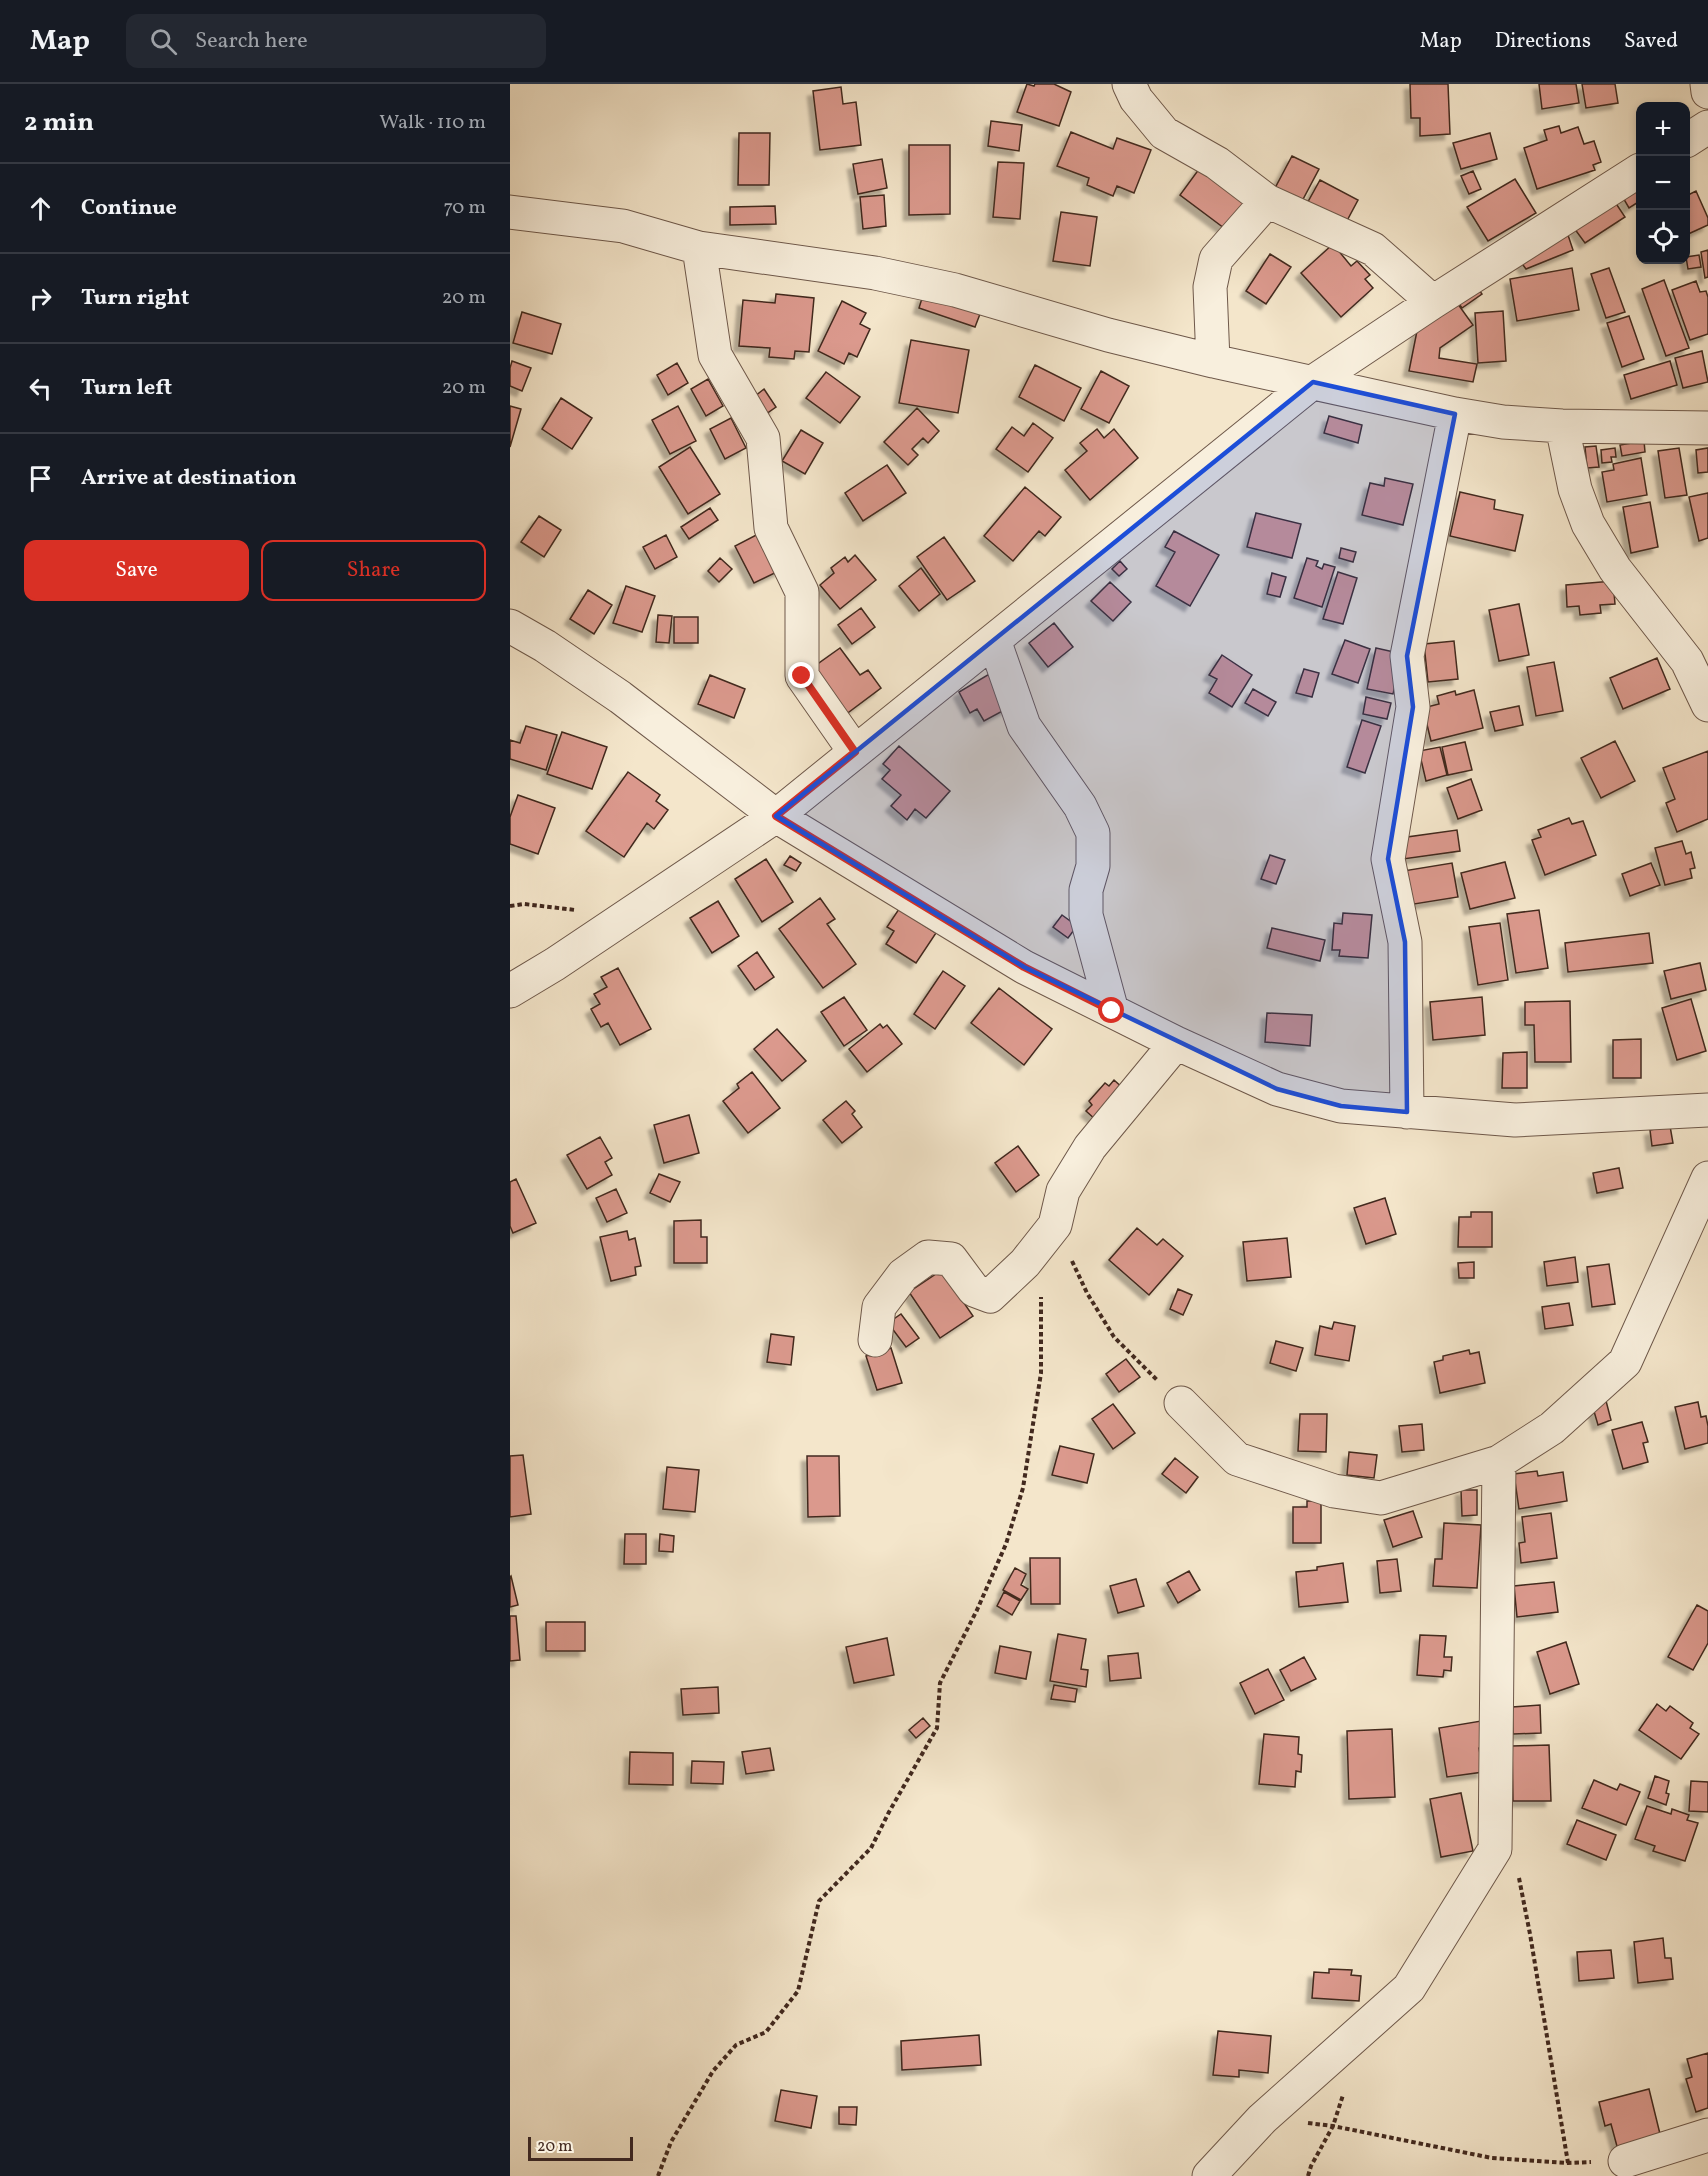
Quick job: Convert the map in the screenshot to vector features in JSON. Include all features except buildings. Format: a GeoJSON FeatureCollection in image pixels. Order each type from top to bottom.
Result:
{"type":"FeatureCollection","features":[{"type":"Feature","properties":{"kind":"street"},"geometry":{"type":"LineString","coordinates":[[1129,84],[1136,99],[1164,133],[1217,163],[1267,201],[1373,249],[1432,302]]}},
{"type":"Feature","properties":{"kind":"street"},"geometry":{"type":"LineString","coordinates":[[1707,84],[1708,92]]}},
{"type":"Feature","properties":{"kind":"street"},"geometry":{"type":"LineString","coordinates":[[1690,138],[1708,127]]}},
{"type":"Feature","properties":{"kind":"street"},"geometry":{"type":"LineString","coordinates":[[510,991],[555,964],[776,816],[1312,382],[1432,302],[1636,173]]}},
{"type":"Feature","properties":{"kind":"street"},"geometry":{"type":"LineString","coordinates":[[1214,361],[1210,287],[1216,259],[1267,201]]}},
{"type":"Feature","properties":{"kind":"street"},"geometry":{"type":"LineString","coordinates":[[510,212],[623,226],[699,248],[875,273],[955,290],[1108,335],[1214,361],[1455,414],[1503,422],[1562,426],[1708,428]]}},
{"type":"Feature","properties":{"kind":"street"},"geometry":{"type":"LineString","coordinates":[[699,248],[715,355],[763,438],[771,528],[802,592],[802,676],[855,752]]}},
{"type":"Feature","properties":{"kind":"street"},"geometry":{"type":"LineString","coordinates":[[1407,1112],[1405,942],[1388,859],[1413,707],[1407,656],[1455,414]]}},
{"type":"Feature","properties":{"kind":"street"},"geometry":{"type":"LineString","coordinates":[[1562,426],[1575,489],[1588,524],[1615,569],[1687,661],[1708,705]]}},
{"type":"Feature","properties":{"kind":"street"},"geometry":{"type":"LineString","coordinates":[[510,626],[545,646],[620,697],[776,816],[1024,967],[1176,1043],[1277,1089],[1341,1106],[1515,1120],[1708,1110]]}},
{"type":"Feature","properties":{"kind":"street"},"geometry":{"type":"LineString","coordinates":[[994,640],[1024,726],[1080,806],[1093,833],[1093,866],[1086,890],[1086,915],[1112,1011]]}},
{"type":"Feature","properties":{"kind":"street"},"geometry":{"type":"LineString","coordinates":[[875,1340],[879,1307],[903,1275],[928,1257],[951,1259],[974,1290],[990,1296],[1025,1263],[1055,1225],[1063,1191],[1090,1148],[1176,1043]]}},
{"type":"Feature","properties":{"kind":"street"},"geometry":{"type":"LineString","coordinates":[[1181,1403],[1237,1459],[1334,1491],[1381,1498],[1499,1462],[1551,1428],[1625,1362],[1708,1178]]}},
{"type":"Feature","properties":{"kind":"street"},"geometry":{"type":"LineString","coordinates":[[1209,2176],[1262,2119],[1409,1988],[1495,1849],[1499,1462]]}},
{"type":"Feature","properties":{"kind":"street"},"geometry":{"type":"LineString","coordinates":[[1626,2161],[1708,2135]]}},
{"type":"Feature","properties":{"kind":"path"},"geometry":{"type":"LineString","coordinates":[[510,906],[524,904],[629,915]]}},
{"type":"Feature","properties":{"kind":"path"},"geometry":{"type":"LineString","coordinates":[[1055,1225],[1087,1293],[1114,1337],[1181,1403]]}},
{"type":"Feature","properties":{"kind":"path"},"geometry":{"type":"LineString","coordinates":[[658,2176],[671,2142],[713,2071],[736,2045],[766,2032],[798,1991],[819,1902],[871,1848],[937,1728],[940,1683],[977,1610],[1006,1544],[1023,1488],[1041,1373],[1041,1281],[1025,1263]]}},
{"type":"Feature","properties":{"kind":"path"},"geometry":{"type":"LineString","coordinates":[[1495,1849],[1516,1865],[1530,1934],[1568,2163]]}},
{"type":"Feature","properties":{"kind":"path"},"geometry":{"type":"LineString","coordinates":[[1308,2176],[1333,2126],[1344,2092]]}},
{"type":"Feature","properties":{"kind":"path"},"geometry":{"type":"LineString","coordinates":[[1262,2119],[1333,2126],[1492,2158],[1568,2163],[1626,2161]]}},
{"type":"Feature","properties":{"kind":"highlighted area"},"geometry":{"type":"Polygon","coordinates":[[[1313,382],[1455,414],[1407,656],[1413,707],[1388,859],[1405,942],[1407,1112],[1341,1106],[1277,1089],[1024,967],[776,816],[1313,382]]]}},
{"type":"Feature","properties":{"kind":"route"},"geometry":{"type":"LineString","coordinates":[[802,676],[855,752],[776,816],[1024,967],[1112,1011]]}}]}
